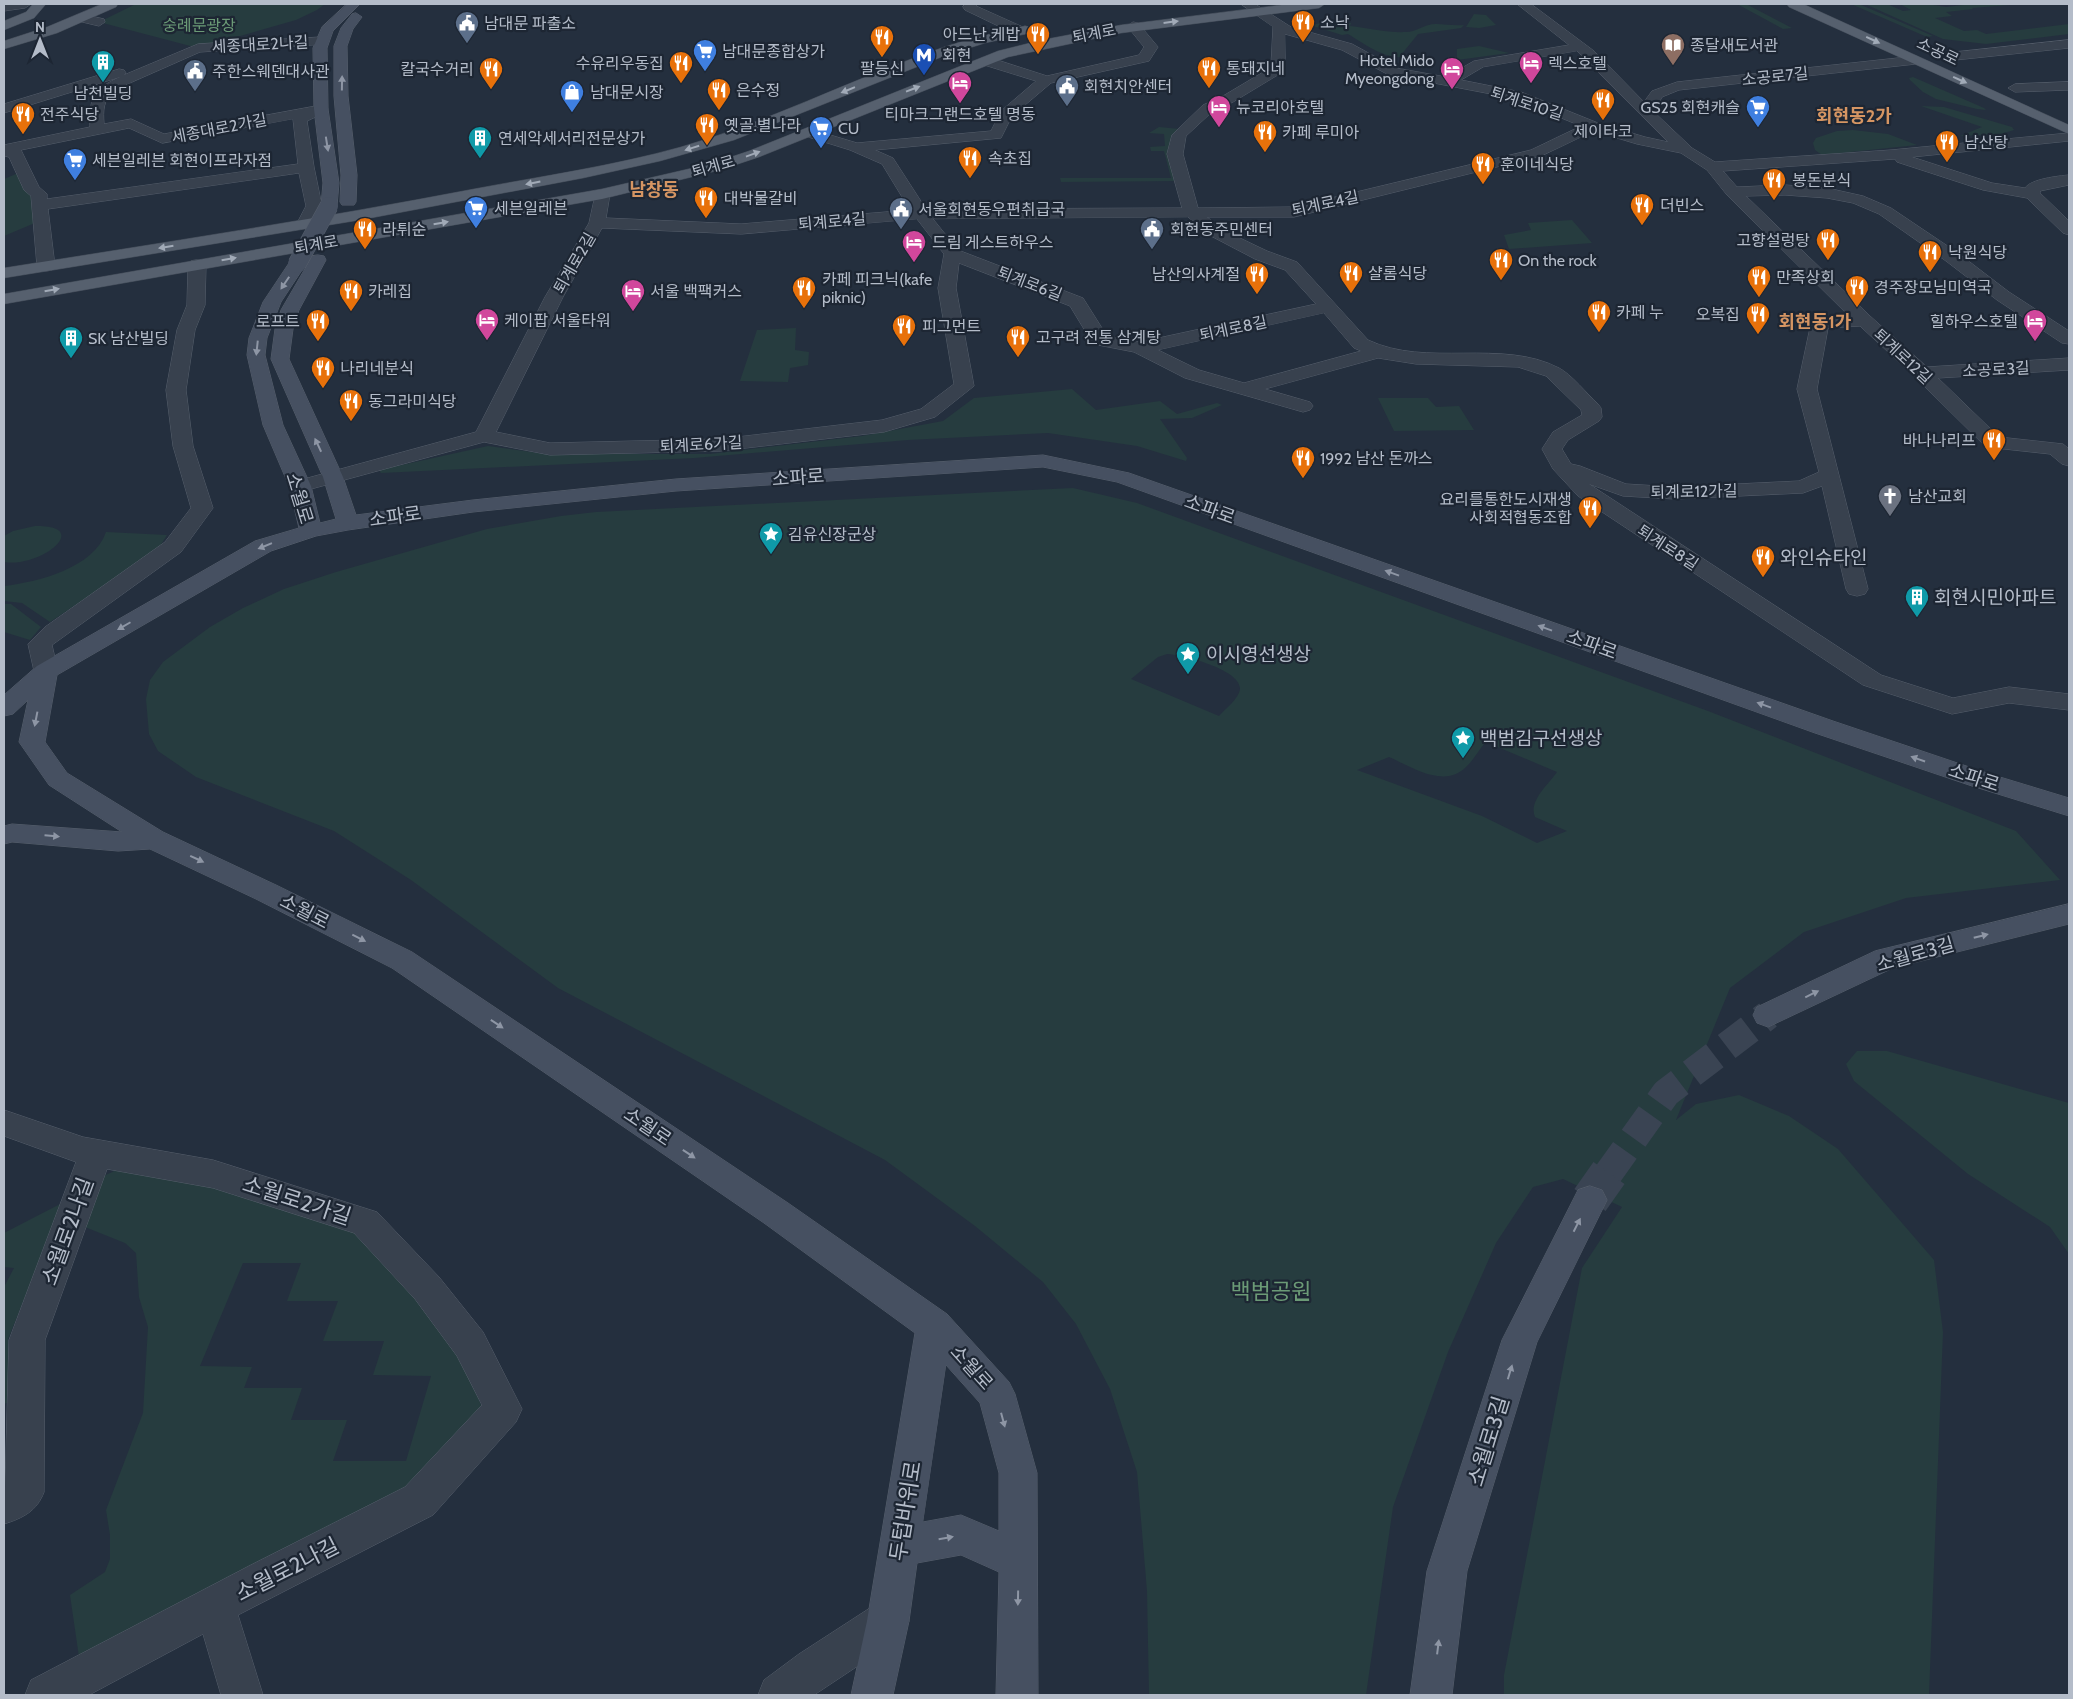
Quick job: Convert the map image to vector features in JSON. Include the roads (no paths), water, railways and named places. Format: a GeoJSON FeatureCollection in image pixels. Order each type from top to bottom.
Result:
{"type":"FeatureCollection","features":[{"type":"Feature","properties":{"kind":"main road"},"geometry":{"type":"LineString","coordinates":[[4,26],[30,15],[40,4]]}},
{"type":"Feature","properties":{"kind":"main road"},"geometry":{"type":"LineString","coordinates":[[4,45],[52,30],[112,4]]}},
{"type":"Feature","properties":{"kind":"main road"},"geometry":{"type":"LineString","coordinates":[[322,41],[332,25],[354,4]]}},
{"type":"Feature","properties":{"kind":"main road","name":"소월로"},"geometry":{"type":"LineString","coordinates":[[348,523],[333,477],[280,359],[284,329],[290,310],[348,202],[349,175],[341,96],[343,83],[339,44],[346,28],[368,4]]}},
{"type":"Feature","properties":{"kind":"main road","name":"퇴계로"},"geometry":{"type":"LineString","coordinates":[[4,299],[602,194],[715,167],[810,133],[902,93],[986,61],[1041,43],[1131,20],[1235,4]]}},
{"type":"Feature","properties":{"kind":"main road","name":"퇴계로"},"geometry":{"type":"LineString","coordinates":[[1131,20],[1253,8],[1319,4]]}},
{"type":"Feature","properties":{"kind":"main road","name":"소공로"},"geometry":{"type":"LineString","coordinates":[[1793,4],[2069,130]]}},
{"type":"Feature","properties":{"kind":"main road"},"geometry":{"type":"LineString","coordinates":[[4,26],[51,12]]}},
{"type":"Feature","properties":{"kind":"main road","name":"퇴계로"},"geometry":{"type":"LineString","coordinates":[[4,273],[304,224],[558,178],[686,150],[788,115],[923,60],[1020,31],[1037,28]]}},
{"type":"Feature","properties":{"kind":"main road","name":"소월로"},"geometry":{"type":"LineString","coordinates":[[322,41],[320,48],[321,109],[330,163],[329,206],[297,264],[272,302],[258,338],[256,355],[273,425],[300,486],[311,531],[263,546],[46,671],[32,742],[58,779],[153,839],[266,892],[402,960],[776,1213],[934,1326],[996,1394],[1018,1473],[1017,1695]]}},
{"type":"Feature","properties":{"kind":"main road","name":"소공로"},"geometry":{"type":"LineString","coordinates":[[1942,55],[1972,68]]}},
{"type":"Feature","properties":{"kind":"main road"},"geometry":{"type":"LineString","coordinates":[[2011,86],[2047,101]]}},
{"type":"Feature","properties":{"kind":"main road","name":"소파로"},"geometry":{"type":"LineString","coordinates":[[311,531],[348,523],[464,507],[676,484],[1042,461],[1122,477],[1811,722],[1980,780],[2069,807]]}},
{"type":"Feature","properties":{"kind":"main road"},"geometry":{"type":"LineString","coordinates":[[4,708],[46,671]]}},
{"type":"Feature","properties":{"kind":"main road"},"geometry":{"type":"LineString","coordinates":[[1980,780],[2069,820]]}},
{"type":"Feature","properties":{"kind":"main road"},"geometry":{"type":"LineString","coordinates":[[4,835],[12,833],[118,842],[153,839]]}},
{"type":"Feature","properties":{"kind":"main road","name":"소월로3길"},"geometry":{"type":"LineString","coordinates":[[1768,1016],[1886,959],[2069,914]]}},
{"type":"Feature","properties":{"kind":"main road","name":"소월로3길"},"geometry":{"type":"LineString","coordinates":[[1431,1695],[1447,1571],[1520,1340],[1590,1200]]}},
{"type":"Feature","properties":{"kind":"main road","name":"두텁바위로"},"geometry":{"type":"LineString","coordinates":[[872,1695],[888,1621],[934,1326]]}},
{"type":"Feature","properties":{"kind":"main road"},"geometry":{"type":"LineString","coordinates":[[899,1550],[921,1542],[961,1535],[1019,1560]]}},
{"type":"Feature","properties":{"kind":"street"},"geometry":{"type":"LineString","coordinates":[[4,7],[25,4]]}},
{"type":"Feature","properties":{"kind":"street"},"geometry":{"type":"LineString","coordinates":[[971,4],[969,7],[1020,31]]}},
{"type":"Feature","properties":{"kind":"street","name":"퇴계로12길"},"geometry":{"type":"LineString","coordinates":[[1523,4],[1615,73],[1628,77]]}},
{"type":"Feature","properties":{"kind":"street","name":"퇴계로10길"},"geometry":{"type":"LineString","coordinates":[[1253,8],[1280,27],[1347,47],[1392,71],[1516,95],[1593,126],[1642,141],[1687,151]]}},
{"type":"Feature","properties":{"kind":"street"},"geometry":{"type":"LineString","coordinates":[[82,18],[99,22]]}},
{"type":"Feature","properties":{"kind":"street"},"geometry":{"type":"LineString","coordinates":[[855,147],[996,135],[1006,114],[1046,80],[1144,58],[1151,47],[1131,20]]}},
{"type":"Feature","properties":{"kind":"street"},"geometry":{"type":"LineString","coordinates":[[1280,27],[1277,37],[1279,62],[1276,70],[1228,99],[1208,108],[1179,135],[1175,154],[1192,213],[1217,233],[1261,256],[1290,266],[1361,344],[1378,352],[1416,358],[1520,360],[1553,372],[1591,408],[1592,417],[1560,436],[1552,449],[1560,465]]}},
{"type":"Feature","properties":{"kind":"street","name":"세종대로2나길"},"geometry":{"type":"LineString","coordinates":[[4,109],[192,51],[322,41]]}},
{"type":"Feature","properties":{"kind":"street","name":"소공로"},"geometry":{"type":"LineString","coordinates":[[1942,55],[2069,44]]}},
{"type":"Feature","properties":{"kind":"street"},"geometry":{"type":"LineString","coordinates":[[1449,81],[1479,64],[1580,47]]}},
{"type":"Feature","properties":{"kind":"street","name":"퇴계로12길"},"geometry":{"type":"LineString","coordinates":[[1580,47],[1687,151],[1712,167],[1733,192],[1993,443],[2056,448],[2069,460]]}},
{"type":"Feature","properties":{"kind":"street"},"geometry":{"type":"LineString","coordinates":[[97,130],[96,102],[99,96],[109,87],[192,51]]}},
{"type":"Feature","properties":{"kind":"street","name":"소공로7길"},"geometry":{"type":"LineString","coordinates":[[1647,113],[1650,100],[1658,92],[1677,86],[1916,60]]}},
{"type":"Feature","properties":{"kind":"street"},"geometry":{"type":"LineString","coordinates":[[986,61],[1046,80]]}},
{"type":"Feature","properties":{"kind":"street"},"geometry":{"type":"LineString","coordinates":[[1652,84],[1677,86]]}},
{"type":"Feature","properties":{"kind":"street"},"geometry":{"type":"LineString","coordinates":[[2011,86],[2069,86]]}},
{"type":"Feature","properties":{"kind":"street"},"geometry":{"type":"LineString","coordinates":[[304,224],[314,206],[306,167],[300,119],[321,109]]}},
{"type":"Feature","properties":{"kind":"street","name":"세종대로2가길"},"geometry":{"type":"LineString","coordinates":[[4,151],[130,123],[162,139],[321,109]]}},
{"type":"Feature","properties":{"kind":"street","name":"퇴계로4길"},"geometry":{"type":"LineString","coordinates":[[597,223],[741,229],[921,214],[1294,212],[1536,153],[1593,126]]}},
{"type":"Feature","properties":{"kind":"street"},"geometry":{"type":"LineString","coordinates":[[810,133],[855,147],[888,161],[921,214],[952,254]]}},
{"type":"Feature","properties":{"kind":"street"},"geometry":{"type":"LineString","coordinates":[[1712,167],[1891,155],[2069,137]]}},
{"type":"Feature","properties":{"kind":"street"},"geometry":{"type":"LineString","coordinates":[[4,151],[15,153],[32,190],[40,194],[46,266]]}},
{"type":"Feature","properties":{"kind":"street"},"geometry":{"type":"LineString","coordinates":[[1891,155],[1989,187],[2032,194],[2069,230]]}},
{"type":"Feature","properties":{"kind":"street"},"geometry":{"type":"LineString","coordinates":[[40,205],[306,167]]}},
{"type":"Feature","properties":{"kind":"street"},"geometry":{"type":"LineString","coordinates":[[2032,194],[2033,188],[2069,180]]}},
{"type":"Feature","properties":{"kind":"street"},"geometry":{"type":"LineString","coordinates":[[1733,192],[1785,190],[1827,193],[1857,199],[1871,205],[1893,216],[1952,257],[2003,296],[2069,339]]}},
{"type":"Feature","properties":{"kind":"street","name":"퇴계로2길"},"geometry":{"type":"LineString","coordinates":[[484,436],[554,297],[597,223],[602,194]]}},
{"type":"Feature","properties":{"kind":"street","name":"퇴계로6길"},"geometry":{"type":"LineString","coordinates":[[952,254],[1077,302],[1100,340],[1140,348],[1192,374],[1242,390],[1303,406]]}},
{"type":"Feature","properties":{"kind":"street","name":"퇴계로6가길"},"geometry":{"type":"LineString","coordinates":[[300,486],[484,436],[550,449],[720,445],[884,426],[928,413],[964,386],[947,288],[952,254]]}},
{"type":"Feature","properties":{"kind":"street"},"geometry":{"type":"LineString","coordinates":[[46,671],[40,644],[53,632],[173,547],[202,508],[183,446],[176,390],[186,330],[196,305],[197,265]]}},
{"type":"Feature","properties":{"kind":"street","name":"퇴계로8길"},"geometry":{"type":"LineString","coordinates":[[1140,348],[1327,307]]}},
{"type":"Feature","properties":{"kind":"street"},"geometry":{"type":"LineString","coordinates":[[1857,588],[1807,389],[1820,323],[1864,320]]}},
{"type":"Feature","properties":{"kind":"street"},"geometry":{"type":"LineString","coordinates":[[1242,390],[1378,352]]}},
{"type":"Feature","properties":{"kind":"street","name":"소공로3길"},"geometry":{"type":"LineString","coordinates":[[1922,373],[2069,364]]}},
{"type":"Feature","properties":{"kind":"street","name":"퇴계로8길"},"geometry":{"type":"LineString","coordinates":[[1560,465],[1585,492],[1872,680],[1952,706],[2009,695],[2069,702]]}},
{"type":"Feature","properties":{"kind":"street","name":"퇴계로12가길"},"geometry":{"type":"LineString","coordinates":[[1560,465],[1622,490],[1676,493],[1803,487],[1830,475]]}},
{"type":"Feature","properties":{"kind":"street","name":"소월로2가길"},"geometry":{"type":"LineString","coordinates":[[4,1122],[83,1151],[213,1174],[365,1222],[427,1288],[470,1344],[503,1409]]}},
{"type":"Feature","properties":{"kind":"street","name":"소월로2나길"},"geometry":{"type":"LineString","coordinates":[[4,1505],[26,1492],[27,1340],[96,1153]]}},
{"type":"Feature","properties":{"kind":"street","name":"소월로2나길"},"geometry":{"type":"LineString","coordinates":[[46,1695],[420,1501],[503,1409]]}},
{"type":"Feature","properties":{"kind":"street"},"geometry":{"type":"LineString","coordinates":[[215,1606],[242,1695]]}},
{"type":"Feature","properties":{"kind":"street"},"geometry":{"type":"LineString","coordinates":[[779,1695],[814,1669],[888,1621]]}},
{"type":"Feature","properties":{"kind":"tunnel"},"geometry":{"type":"LineString","coordinates":[[1608,1174],[1666,1093],[1768,1015]]}},
{"type":"Feature","properties":{"kind":"tunnel"},"geometry":{"type":"LineString","coordinates":[[1590,1200],[1609,1173]]}},
{"type":"Feature","properties":{"kind":"place","name":"소낙"},"geometry":{"type":"Point","coordinates":[1303,43]}},
{"type":"Feature","properties":{"kind":"place","name":"남대문 파출소"},"geometry":{"type":"Point","coordinates":[467,44]}},
{"type":"Feature","properties":{"kind":"place","name":"아드난 케밥"},"geometry":{"type":"Point","coordinates":[1038,55]}},
{"type":"Feature","properties":{"kind":"place","name":"팔등신"},"geometry":{"type":"Point","coordinates":[882,58]}},
{"type":"Feature","properties":{"kind":"place","name":"종달새도서관"},"geometry":{"type":"Point","coordinates":[1673,66]}},
{"type":"Feature","properties":{"kind":"place","name":"남대문종합상가"},"geometry":{"type":"Point","coordinates":[705,72]}},
{"type":"Feature","properties":{"kind":"place","name":"회현"},"geometry":{"type":"Point","coordinates":[924,76]}},
{"type":"Feature","properties":{"kind":"place","name":"남천빌딩"},"geometry":{"type":"Point","coordinates":[103,83]}},
{"type":"Feature","properties":{"kind":"place","name":"수유리우동집"},"geometry":{"type":"Point","coordinates":[681,84]}},
{"type":"Feature","properties":{"kind":"place","name":"렉스호텔"},"geometry":{"type":"Point","coordinates":[1531,84]}},
{"type":"Feature","properties":{"kind":"place","name":"통돼지네"},"geometry":{"type":"Point","coordinates":[1209,89]}},
{"type":"Feature","properties":{"kind":"place","name":"칼국수거리"},"geometry":{"type":"Point","coordinates":[491,90]}},
{"type":"Feature","properties":{"kind":"place","name":"Hotel Mido Myeongdong"},"geometry":{"type":"Point","coordinates":[1452,90]}},
{"type":"Feature","properties":{"kind":"place","name":"주한스웨덴대사관"},"geometry":{"type":"Point","coordinates":[195,92]}},
{"type":"Feature","properties":{"kind":"place","name":"티마크그랜드호텔 명동"},"geometry":{"type":"Point","coordinates":[960,104]}},
{"type":"Feature","properties":{"kind":"place","name":"회현치안센터"},"geometry":{"type":"Point","coordinates":[1067,107]}},
{"type":"Feature","properties":{"kind":"place","name":"은수정"},"geometry":{"type":"Point","coordinates":[719,111]}},
{"type":"Feature","properties":{"kind":"place","name":"남대문시장"},"geometry":{"type":"Point","coordinates":[572,113]}},
{"type":"Feature","properties":{"kind":"place","name":"제이타코"},"geometry":{"type":"Point","coordinates":[1603,121]}},
{"type":"Feature","properties":{"kind":"place","name":"뉴코리아호텔"},"geometry":{"type":"Point","coordinates":[1219,128]}},
{"type":"Feature","properties":{"kind":"place","name":"GS25 회현캐슬"},"geometry":{"type":"Point","coordinates":[1758,128]}},
{"type":"Feature","properties":{"kind":"place","name":"전주식당"},"geometry":{"type":"Point","coordinates":[23,135]}},
{"type":"Feature","properties":{"kind":"place","name":"옛골.별나라"},"geometry":{"type":"Point","coordinates":[707,146]}},
{"type":"Feature","properties":{"kind":"place","name":"CU"},"geometry":{"type":"Point","coordinates":[821,149]}},
{"type":"Feature","properties":{"kind":"place","name":"카페 루미아"},"geometry":{"type":"Point","coordinates":[1265,153]}},
{"type":"Feature","properties":{"kind":"place","name":"연세악세서리전문상가"},"geometry":{"type":"Point","coordinates":[480,159]}},
{"type":"Feature","properties":{"kind":"place","name":"남산탕"},"geometry":{"type":"Point","coordinates":[1947,163]}},
{"type":"Feature","properties":{"kind":"place","name":"속초집"},"geometry":{"type":"Point","coordinates":[970,179]}},
{"type":"Feature","properties":{"kind":"place","name":"세븐일레븐 회현이프라자점"},"geometry":{"type":"Point","coordinates":[75,181]}},
{"type":"Feature","properties":{"kind":"place","name":"훈이네식당"},"geometry":{"type":"Point","coordinates":[1483,185]}},
{"type":"Feature","properties":{"kind":"place","name":"봉돈분식"},"geometry":{"type":"Point","coordinates":[1774,201]}},
{"type":"Feature","properties":{"kind":"place","name":"대박물갈비"},"geometry":{"type":"Point","coordinates":[706,219]}},
{"type":"Feature","properties":{"kind":"place","name":"더빈스"},"geometry":{"type":"Point","coordinates":[1642,226]}},
{"type":"Feature","properties":{"kind":"place","name":"세븐일레븐"},"geometry":{"type":"Point","coordinates":[476,229]}},
{"type":"Feature","properties":{"kind":"place","name":"서울회현동우편취급국"},"geometry":{"type":"Point","coordinates":[901,230]}},
{"type":"Feature","properties":{"kind":"place","name":"라튀순"},"geometry":{"type":"Point","coordinates":[365,250]}},
{"type":"Feature","properties":{"kind":"place","name":"회현동주민센터"},"geometry":{"type":"Point","coordinates":[1152,250]}},
{"type":"Feature","properties":{"kind":"place","name":"고향설렁탕"},"geometry":{"type":"Point","coordinates":[1828,261]}},
{"type":"Feature","properties":{"kind":"place","name":"드림 게스트하우스"},"geometry":{"type":"Point","coordinates":[914,263]}},
{"type":"Feature","properties":{"kind":"place","name":"낙원식당"},"geometry":{"type":"Point","coordinates":[1930,273]}},
{"type":"Feature","properties":{"kind":"place","name":"On the rock"},"geometry":{"type":"Point","coordinates":[1501,281]}},
{"type":"Feature","properties":{"kind":"place","name":"샬롬식당"},"geometry":{"type":"Point","coordinates":[1351,294]}},
{"type":"Feature","properties":{"kind":"place","name":"남산의사계절"},"geometry":{"type":"Point","coordinates":[1257,295]}},
{"type":"Feature","properties":{"kind":"place","name":"만족상회"},"geometry":{"type":"Point","coordinates":[1759,298]}},
{"type":"Feature","properties":{"kind":"place","name":"경주장모님미역국"},"geometry":{"type":"Point","coordinates":[1857,308]}},
{"type":"Feature","properties":{"kind":"place","name":"카페 피크닉(kafe piknic)"},"geometry":{"type":"Point","coordinates":[804,309]}},
{"type":"Feature","properties":{"kind":"place","name":"카레집"},"geometry":{"type":"Point","coordinates":[351,312]}},
{"type":"Feature","properties":{"kind":"place","name":"서울 백팩커스"},"geometry":{"type":"Point","coordinates":[633,312]}},
{"type":"Feature","properties":{"kind":"place","name":"카페 누"},"geometry":{"type":"Point","coordinates":[1599,333]}},
{"type":"Feature","properties":{"kind":"place","name":"오복집"},"geometry":{"type":"Point","coordinates":[1758,335]}},
{"type":"Feature","properties":{"kind":"place","name":"케이팝 서울타워"},"geometry":{"type":"Point","coordinates":[487,341]}},
{"type":"Feature","properties":{"kind":"place","name":"로프트"},"geometry":{"type":"Point","coordinates":[318,342]}},
{"type":"Feature","properties":{"kind":"place","name":"힐하우스호텔"},"geometry":{"type":"Point","coordinates":[2035,342]}},
{"type":"Feature","properties":{"kind":"place","name":"피그먼트"},"geometry":{"type":"Point","coordinates":[904,347]}},
{"type":"Feature","properties":{"kind":"place","name":"고구려 전통 삼계탕"},"geometry":{"type":"Point","coordinates":[1018,358]}},
{"type":"Feature","properties":{"kind":"place","name":"SK 남산빌딩"},"geometry":{"type":"Point","coordinates":[71,359]}},
{"type":"Feature","properties":{"kind":"place","name":"나리네분식"},"geometry":{"type":"Point","coordinates":[323,389]}},
{"type":"Feature","properties":{"kind":"place","name":"동그라미식당"},"geometry":{"type":"Point","coordinates":[351,422]}},
{"type":"Feature","properties":{"kind":"place","name":"바나나리프"},"geometry":{"type":"Point","coordinates":[1994,461]}},
{"type":"Feature","properties":{"kind":"place","name":"1992 남산 돈까스"},"geometry":{"type":"Point","coordinates":[1303,479]}},
{"type":"Feature","properties":{"kind":"place","name":"남산교회"},"geometry":{"type":"Point","coordinates":[1890,517]}},
{"type":"Feature","properties":{"kind":"place","name":"요리를통한도시재생 사회적협동조합"},"geometry":{"type":"Point","coordinates":[1590,529]}},
{"type":"Feature","properties":{"kind":"place","name":"김유신장군상"},"geometry":{"type":"Point","coordinates":[771,555]}},
{"type":"Feature","properties":{"kind":"place","name":"와인슈타인"},"geometry":{"type":"Point","coordinates":[1763,578]}},
{"type":"Feature","properties":{"kind":"place","name":"회현시민아파트"},"geometry":{"type":"Point","coordinates":[1917,618]}},
{"type":"Feature","properties":{"kind":"place","name":"이시영선생상"},"geometry":{"type":"Point","coordinates":[1188,675]}},
{"type":"Feature","properties":{"kind":"place","name":"백범김구선생상"},"geometry":{"type":"Point","coordinates":[1463,759]}},
{"type":"Feature","properties":{"kind":"district","name":"회현동2가"},"geometry":{"type":"Point","coordinates":[1854,116]}},
{"type":"Feature","properties":{"kind":"district","name":"남창동"},"geometry":{"type":"Point","coordinates":[654,190]}},
{"type":"Feature","properties":{"kind":"district","name":"회현동1가"},"geometry":{"type":"Point","coordinates":[1815,322]}},
{"type":"Feature","properties":{"kind":"park label","name":"숭례문광장"},"geometry":{"type":"Point","coordinates":[199,25]}},
{"type":"Feature","properties":{"kind":"park label","name":"백범공원"},"geometry":{"type":"Point","coordinates":[1271,1291]}}]}
